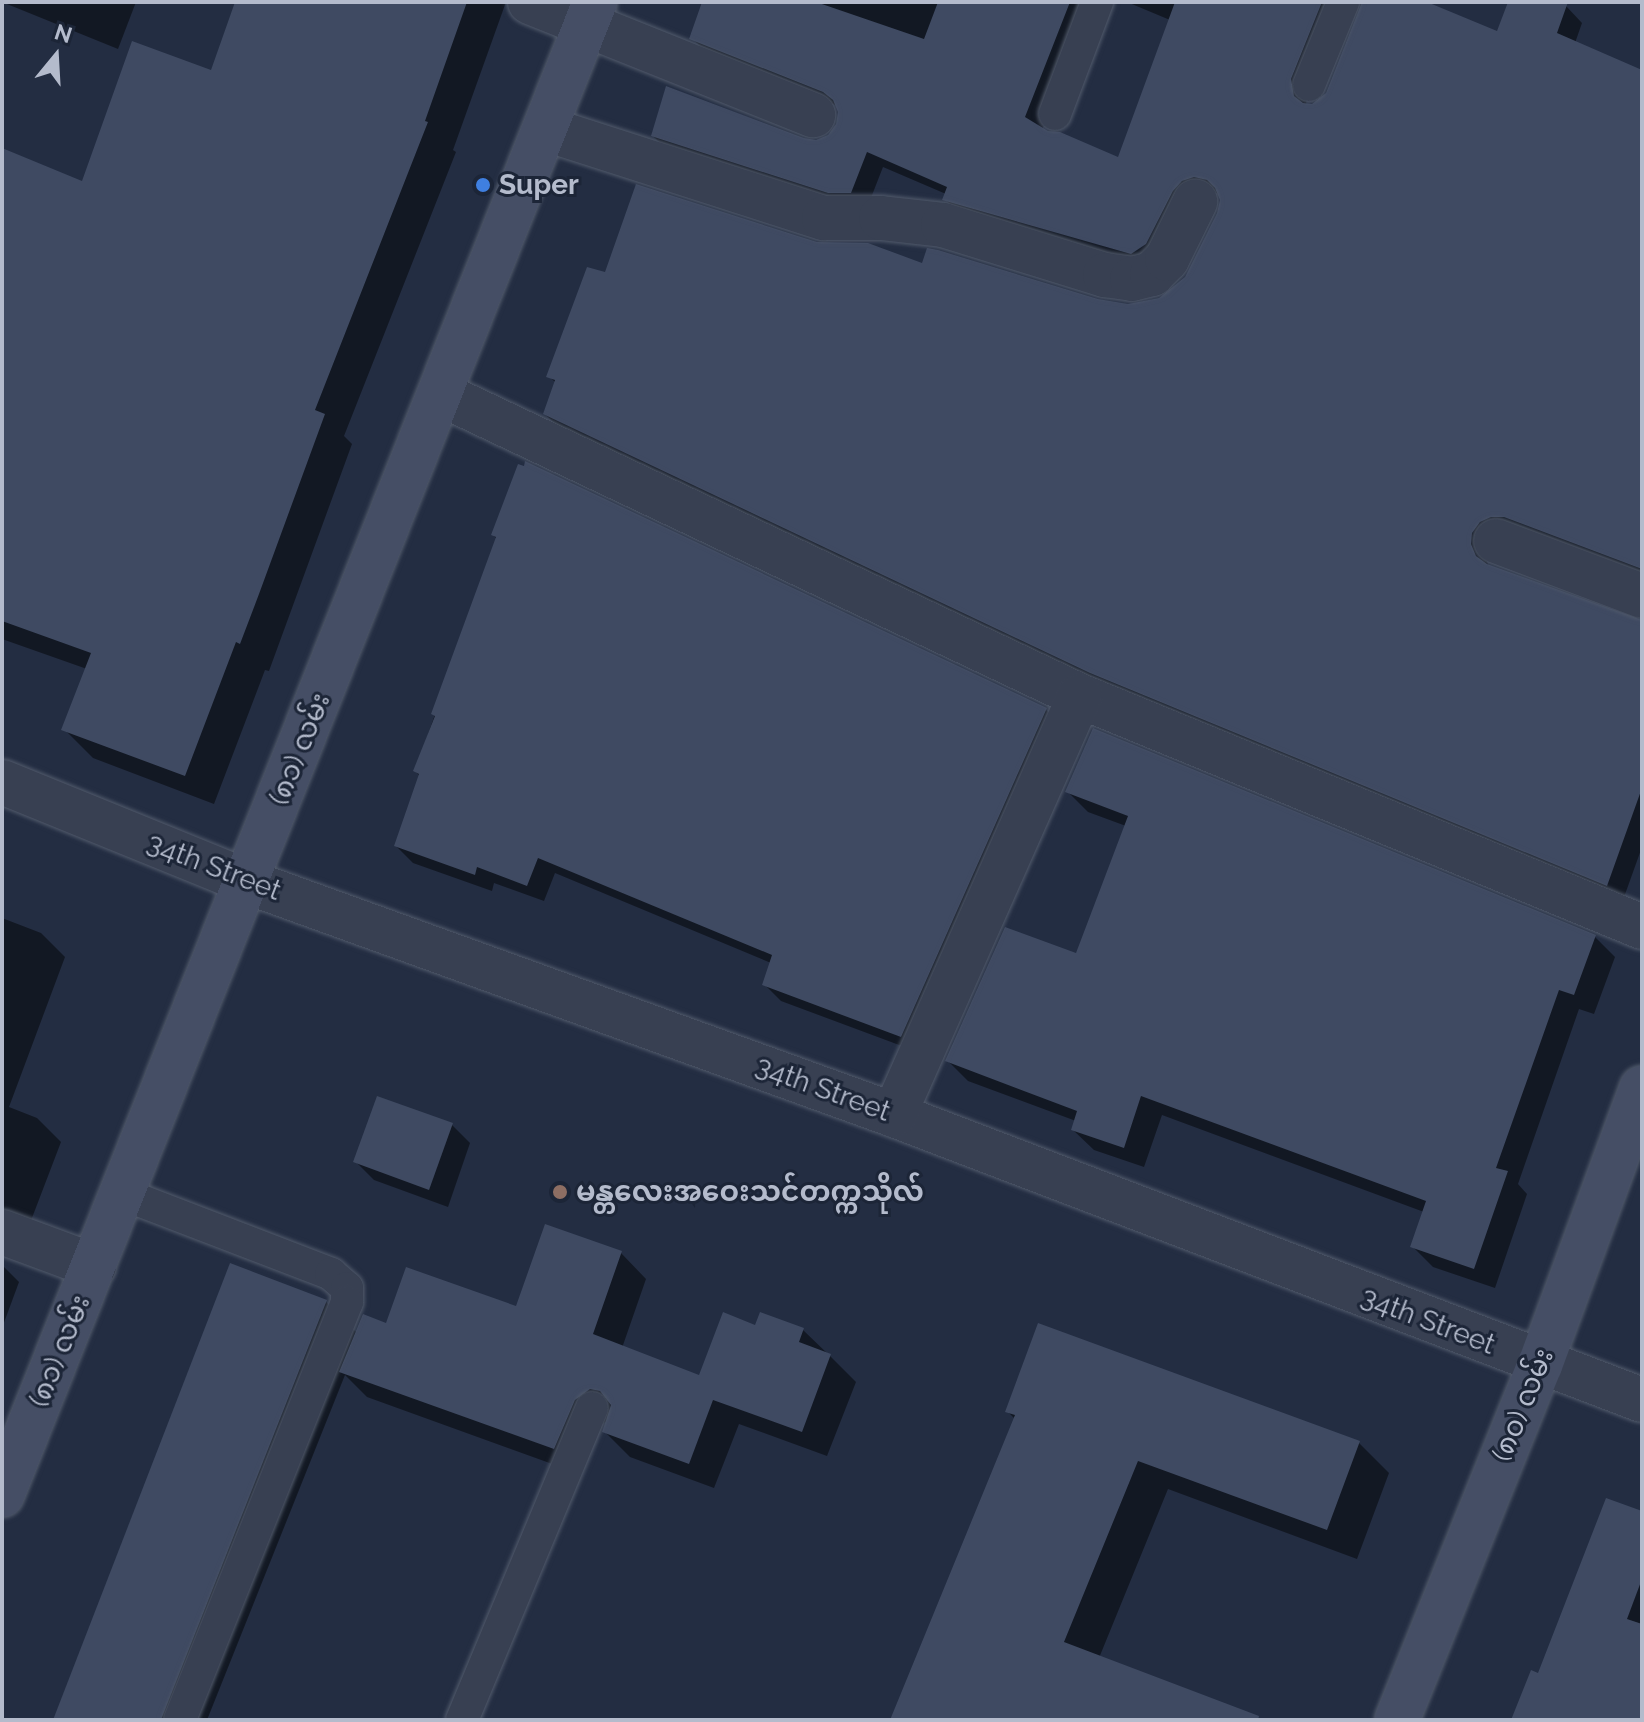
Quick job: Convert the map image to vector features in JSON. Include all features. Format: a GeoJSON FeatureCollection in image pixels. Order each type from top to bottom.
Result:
{"type":"FeatureCollection","features":[{"type":"Feature","properties":{"kind":"street"},"geometry":{"type":"LineString","coordinates":[[530,2],[590,14],[813,115]]}},
{"type":"Feature","properties":{"kind":"street","name":"(၈၁) လမ်း"},"geometry":{"type":"LineString","coordinates":[[2,1495],[248,882],[590,14]]}},
{"type":"Feature","properties":{"kind":"street"},"geometry":{"type":"LineString","coordinates":[[546,129],[824,218],[881,218],[943,225],[1105,275],[1132,279],[1152,274],[1167,259],[1195,202]]}},
{"type":"Feature","properties":{"kind":"street"},"geometry":{"type":"LineString","coordinates":[[441,394],[1080,696],[1642,927]]}},
{"type":"Feature","properties":{"kind":"street"},"geometry":{"type":"LineString","coordinates":[[1496,541],[1642,596]]}},
{"type":"Feature","properties":{"kind":"street"},"geometry":{"type":"LineString","coordinates":[[894,1115],[1080,696]]}},
{"type":"Feature","properties":{"kind":"street","name":"34th Street"},"geometry":{"type":"LineString","coordinates":[[2,782],[248,882],[894,1115],[1540,1365],[1642,1400]]}},
{"type":"Feature","properties":{"kind":"street","name":"(၈၀) လမ်း"},"geometry":{"type":"LineString","coordinates":[[1397,1720],[1540,1365],[1642,1088]]}},
{"type":"Feature","properties":{"kind":"street"},"geometry":{"type":"LineString","coordinates":[[2,1232],[94,1266]]}},
{"type":"Feature","properties":{"kind":"lane"},"geometry":{"type":"LineString","coordinates":[[1055,114],[1097,2]]}},
{"type":"Feature","properties":{"kind":"lane"},"geometry":{"type":"LineString","coordinates":[[1309,85],[1343,2]]}},
{"type":"Feature","properties":{"kind":"lane"},"geometry":{"type":"LineString","coordinates":[[123,1194],[331,1274],[347,1288],[347,1302],[180,1720]]}},
{"type":"Feature","properties":{"kind":"lane"},"geometry":{"type":"LineString","coordinates":[[462,1720],[592,1408]]}},
{"type":"Feature","properties":{"kind":"building"},"geometry":{"type":"Polygon","coordinates":[[[235,2],[467,2],[425,121],[428,122],[315,410],[325,414],[240,644],[236,642],[185,776],[61,730],[91,653],[2,621],[2,148],[82,181],[132,41],[211,70],[235,2]]]}},
{"type":"Feature","properties":{"kind":"building"},"geometry":{"type":"Polygon","coordinates":[[[702,2],[816,2],[924,39],[938,2],[1070,2],[1025,117],[1048,131],[1060,132],[1118,157],[1175,2],[1322,2],[1291,79],[1294,96],[1303,103],[1312,104],[1326,93],[1362,2],[1427,2],[1497,31],[1508,2],[1568,2],[1557,33],[1642,70],[1642,569],[1504,517],[1491,517],[1480,522],[1472,533],[1471,544],[1476,556],[1487,564],[1642,620],[1642,788],[1607,886],[1090,673],[543,414],[555,380],[546,377],[587,267],[605,272],[636,184],[817,242],[868,243],[922,263],[927,248],[938,250],[1098,299],[1128,304],[1159,298],[1185,277],[1217,213],[1220,200],[1207,180],[1194,177],[1182,181],[1173,191],[1146,244],[1131,254],[942,200],[947,187],[867,152],[851,193],[828,193],[651,136],[666,86],[804,138],[816,140],[828,135],[836,124],[838,112],[833,100],[823,92],[689,39],[702,2]]]}},
{"type":"Feature","properties":{"kind":"building"},"geometry":{"type":"Polygon","coordinates":[[[525,461],[1047,708],[901,1037],[762,985],[772,955],[538,858],[527,886],[477,867],[475,875],[394,846],[419,774],[413,771],[435,716],[431,714],[496,537],[491,535],[518,464],[524,466],[525,461]]]}},
{"type":"Feature","properties":{"kind":"building"},"geometry":{"type":"Polygon","coordinates":[[[1093,728],[1596,935],[1574,995],[1559,990],[1496,1168],[1508,1171],[1474,1269],[1410,1247],[1426,1201],[1141,1096],[1124,1148],[1071,1130],[1077,1111],[945,1061],[1005,927],[1076,953],[1128,816],[1065,792],[1093,728]]]}},
{"type":"Feature","properties":{"kind":"building"},"geometry":{"type":"Polygon","coordinates":[[[377,1096],[453,1123],[429,1190],[353,1162],[377,1096]]]}},
{"type":"Feature","properties":{"kind":"building"},"geometry":{"type":"Polygon","coordinates":[[[545,1224],[622,1251],[593,1334],[699,1375],[723,1312],[755,1325],[760,1312],[804,1328],[799,1342],[831,1354],[802,1432],[713,1400],[689,1464],[602,1432],[611,1405],[600,1391],[590,1389],[575,1400],[554,1449],[339,1372],[363,1314],[386,1323],[406,1267],[516,1306],[545,1224]]]}},
{"type":"Feature","properties":{"kind":"building"},"geometry":{"type":"Polygon","coordinates":[[[230,1263],[327,1300],[161,1720],[53,1720],[230,1263]]]}},
{"type":"Feature","properties":{"kind":"building"},"geometry":{"type":"Polygon","coordinates":[[[1038,1323],[1360,1441],[1327,1530],[1138,1461],[1064,1642],[1259,1716],[1258,1720],[890,1720],[1015,1415],[1005,1412],[1038,1323]]]}},
{"type":"Feature","properties":{"kind":"building"},"geometry":{"type":"Polygon","coordinates":[[[1606,1498],[1642,1511],[1642,1579],[1627,1619],[1642,1624],[1642,1720],[1511,1720],[1531,1670],[1538,1673],[1606,1498]]]}},
{"type":"Feature","properties":{"kind":"place","name":"Super"},"geometry":{"type":"Point","coordinates":[483,185]}},
{"type":"Feature","properties":{"kind":"place","name":"မန္တလေးအဝေးသင်တက္ကသိုလ်"},"geometry":{"type":"Point","coordinates":[560,1192]}}]}
